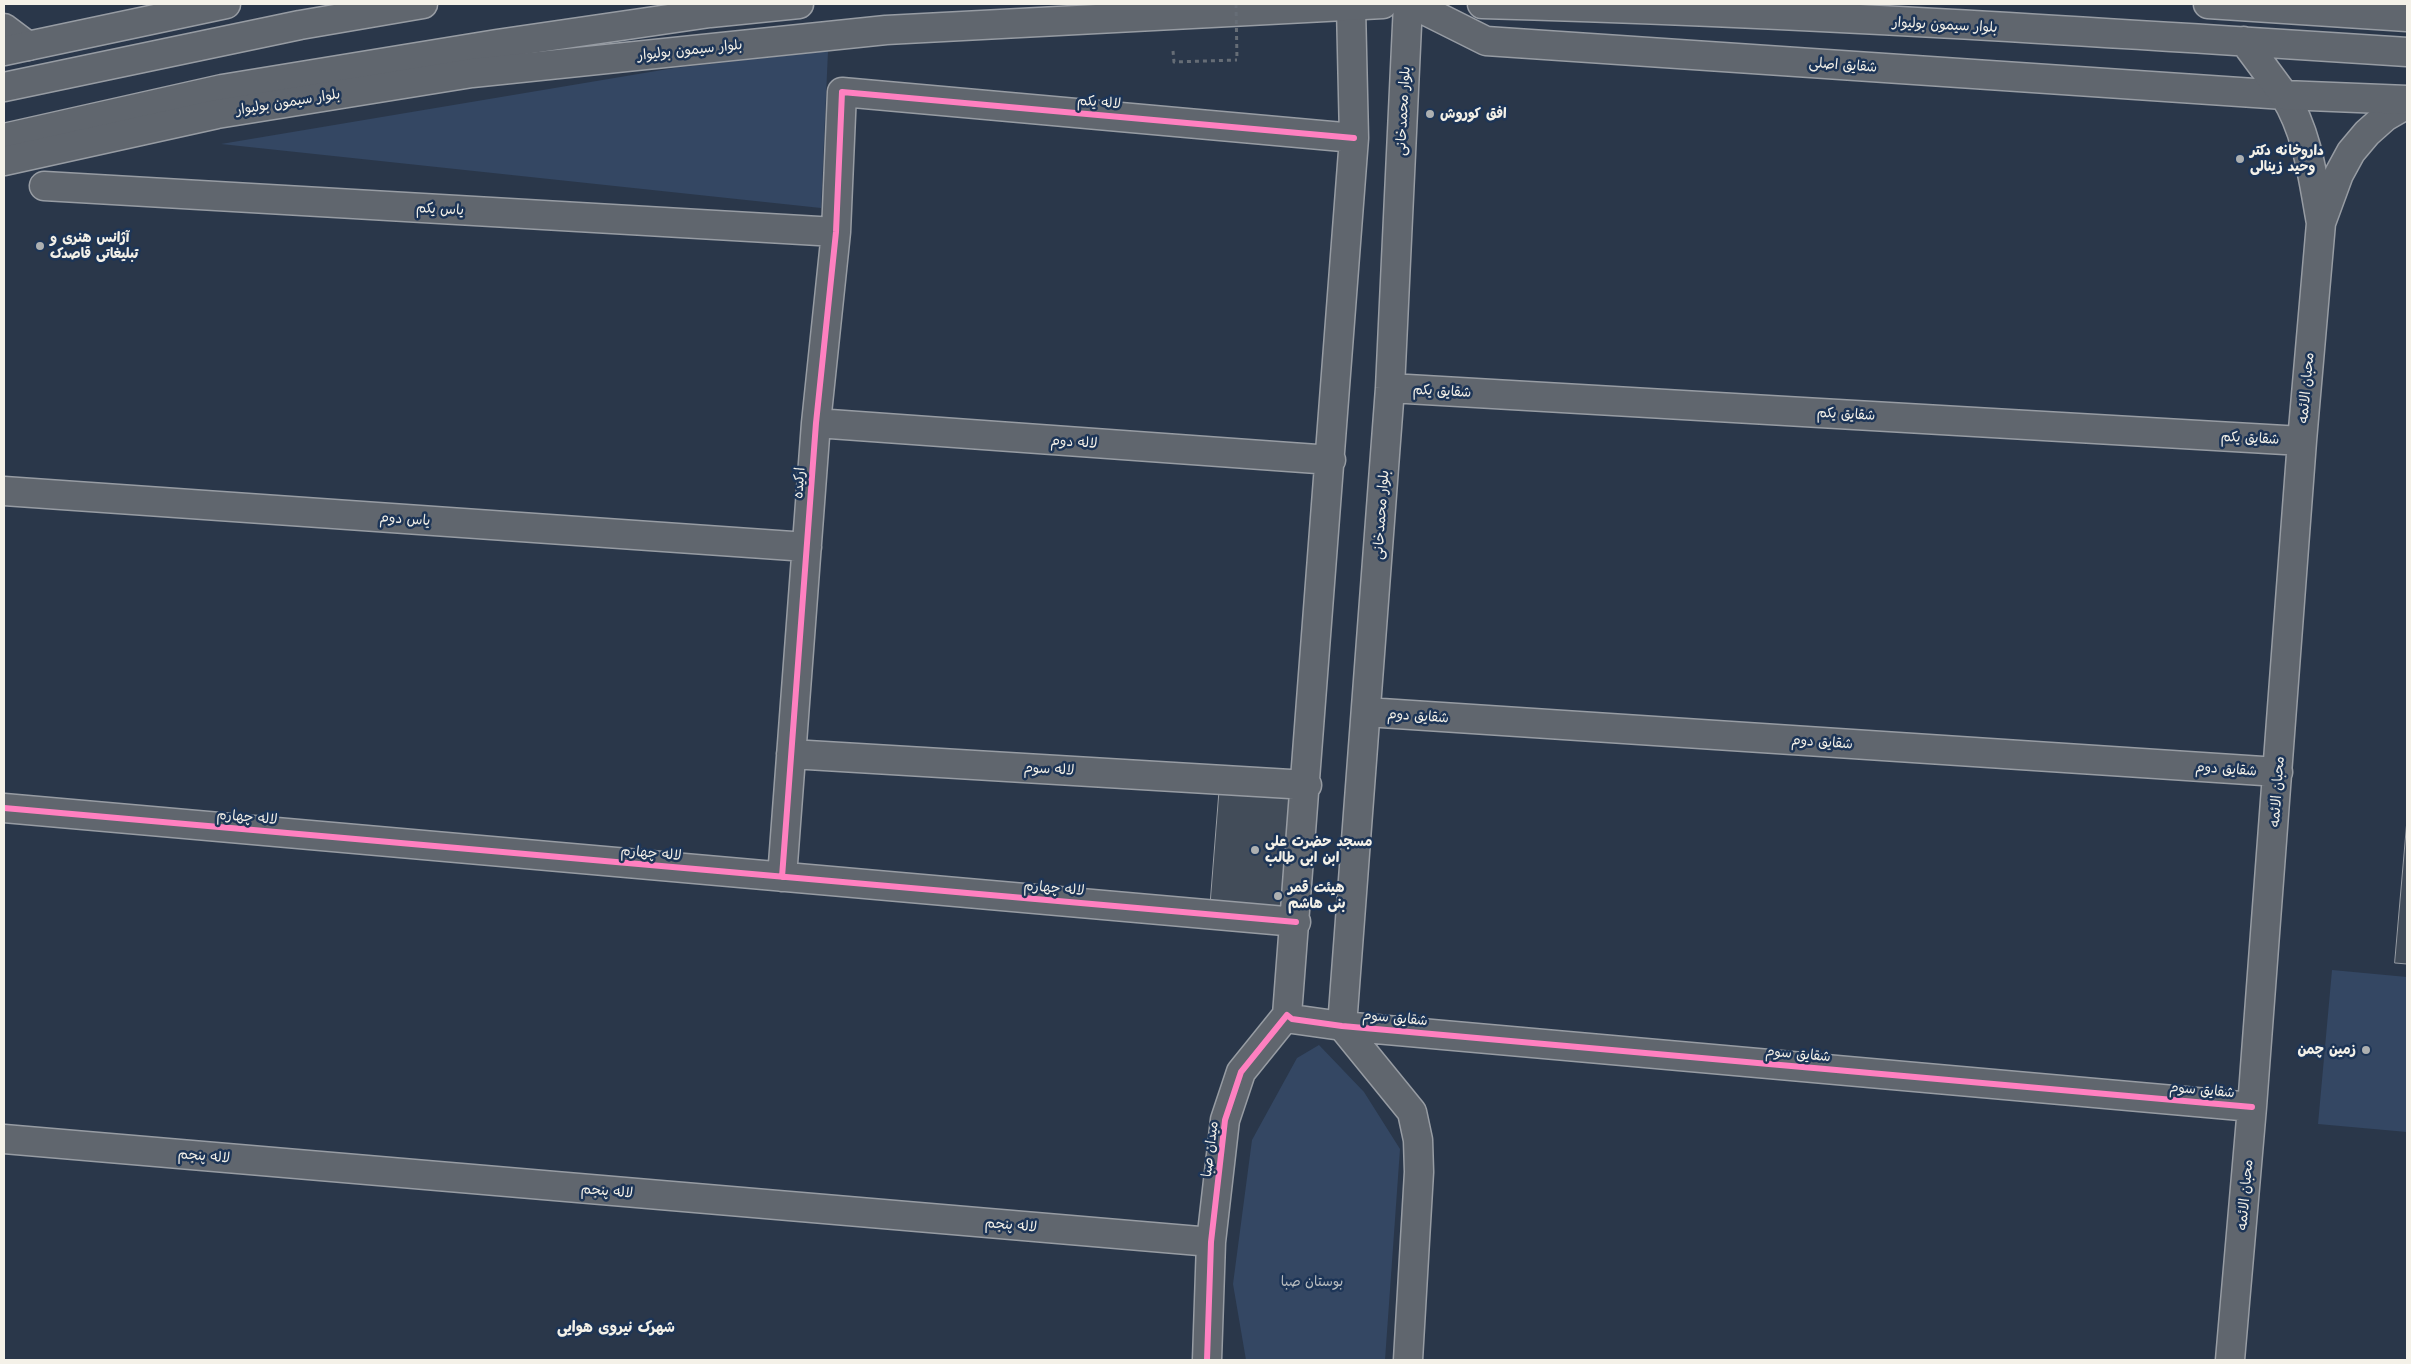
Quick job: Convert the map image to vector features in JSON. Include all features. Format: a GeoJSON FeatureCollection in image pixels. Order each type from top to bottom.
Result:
{"type":"FeatureCollection","features":[{"type":"Feature","properties":{"kind":"street"},"geometry":{"type":"LineString","coordinates":[[4,28],[16,49],[226,4]]}},
{"type":"Feature","properties":{"kind":"street"},"geometry":{"type":"LineString","coordinates":[[4,87],[300,25],[423,4]]}},
{"type":"Feature","properties":{"kind":"street"},"geometry":{"type":"LineString","coordinates":[[4,138],[222,89],[497,44],[710,14],[799,4]]}},
{"type":"Feature","properties":{"kind":"street","name":"بلوار سیمون بولیوار"},"geometry":{"type":"LineString","coordinates":[[4,161],[217,114],[472,72],[886,30],[1383,4]]}},
{"type":"Feature","properties":{"kind":"street","name":"بلوار محمدخانی"},"geometry":{"type":"LineString","coordinates":[[1342,1026],[1390,388],[1408,4]]}},
{"type":"Feature","properties":{"kind":"street","name":"شقایق اصلی"},"geometry":{"type":"LineString","coordinates":[[1412,4],[1486,41],[2284,96],[2407,100]]}},
{"type":"Feature","properties":{"kind":"street","name":"بلوار سیمون بولیوار"},"geometry":{"type":"LineString","coordinates":[[1482,4],[1605,7],[2244,41],[2407,52]]}},
{"type":"Feature","properties":{"kind":"street"},"geometry":{"type":"LineString","coordinates":[[2208,4],[2407,17]]}},
{"type":"Feature","properties":{"kind":"street"},"geometry":{"type":"LineString","coordinates":[[1351,6],[1354,138],[1296,922],[1287,1015],[1292,1019],[1342,1026],[1412,1112],[1418,1140],[1419,1172],[1408,1360]]}},
{"type":"Feature","properties":{"kind":"street","name":"محبان الائمه"},"geometry":{"type":"LineString","coordinates":[[2244,41],[2296,115],[2321,223]]}},
{"type":"Feature","properties":{"kind":"street","name":"لاله یکم"},"geometry":{"type":"LineString","coordinates":[[842,92],[1354,138]]}},
{"type":"Feature","properties":{"kind":"street","name":"ارکیده"},"geometry":{"type":"LineString","coordinates":[[782,877],[816,423],[836,232],[842,92]]}},
{"type":"Feature","properties":{"kind":"street","name":"محبان الائمه"},"geometry":{"type":"LineString","coordinates":[[2230,1360],[2252,1107],[2302,441],[2321,223],[2339,174],[2352,152],[2367,133],[2385,117],[2407,104]]}},
{"type":"Feature","properties":{"kind":"street","name":"یاس یکم"},"geometry":{"type":"LineString","coordinates":[[44,186],[836,232]]}},
{"type":"Feature","properties":{"kind":"street","name":"شقایق یکم"},"geometry":{"type":"LineString","coordinates":[[1390,388],[2302,441]]}},
{"type":"Feature","properties":{"kind":"street","name":"لاله دوم"},"geometry":{"type":"LineString","coordinates":[[816,423],[1331,460]]}},
{"type":"Feature","properties":{"kind":"street","name":"یاس دوم"},"geometry":{"type":"LineString","coordinates":[[4,491],[807,547]]}},
{"type":"Feature","properties":{"kind":"street","name":"شقایق دوم"},"geometry":{"type":"LineString","coordinates":[[1366,712],[2278,772]]}},
{"type":"Feature","properties":{"kind":"street","name":"لاله سوم"},"geometry":{"type":"LineString","coordinates":[[791,754],[1306,784]]}},
{"type":"Feature","properties":{"kind":"street","name":"لاله چهارم"},"geometry":{"type":"LineString","coordinates":[[4,808],[1296,922]]}},
{"type":"Feature","properties":{"kind":"street","name":"میدان صبا"},"geometry":{"type":"LineString","coordinates":[[1206,1360],[1211,1242],[1225,1120],[1241,1072],[1287,1015]]}},
{"type":"Feature","properties":{"kind":"street","name":"شقایق سوم"},"geometry":{"type":"LineString","coordinates":[[1342,1026],[2252,1107]]}},
{"type":"Feature","properties":{"kind":"street","name":"لاله پنجم"},"geometry":{"type":"LineString","coordinates":[[4,1139],[1211,1242]]}},
{"type":"Feature","properties":{"kind":"path"},"geometry":{"type":"LineString","coordinates":[[1174,62],[1237,60],[1236,4]]}},
{"type":"Feature","properties":{"kind":"green space"},"geometry":{"type":"Polygon","coordinates":[[[828,51],[821,208],[221,144],[674,68],[828,51]]]}},
{"type":"Feature","properties":{"kind":"green space","name":"زمین چمن"},"geometry":{"type":"Polygon","coordinates":[[[2332,970],[2407,977],[2407,1132],[2318,1124],[2332,970]]]}},
{"type":"Feature","properties":{"kind":"green space","name":"بوستان صبا"},"geometry":{"type":"Polygon","coordinates":[[[1319,1045],[1364,1092],[1400,1149],[1385,1360],[1246,1360],[1233,1284],[1252,1140],[1297,1058],[1319,1045]]]}},
{"type":"Feature","properties":{"kind":"building","name":"مسجد حضرت علی ابن ابی طالب"},"geometry":{"type":"Polygon","coordinates":[[[1220,783],[1298,791],[1290,915],[1210,910],[1220,783]]]}},
{"type":"Feature","properties":{"kind":"building"},"geometry":{"type":"Polygon","coordinates":[[[2407,820],[2407,964],[2395,963],[2407,820]]]}},
{"type":"Feature","properties":{"kind":"cycle path"},"geometry":{"type":"LineString","coordinates":[[782,877],[816,423],[836,232],[842,92],[1354,138]]}},
{"type":"Feature","properties":{"kind":"cycle path"},"geometry":{"type":"LineString","coordinates":[[4,808],[1296,922]]}},
{"type":"Feature","properties":{"kind":"cycle path"},"geometry":{"type":"LineString","coordinates":[[1207,1360],[1211,1242],[1225,1120],[1241,1072],[1287,1015],[1292,1019],[1342,1026],[2252,1107]]}},
{"type":"Feature","properties":{"kind":"place","name":"افق کوروش"},"geometry":{"type":"Point","coordinates":[1430,114]}},
{"type":"Feature","properties":{"kind":"place","name":"داروخانه دکتر وحید زینالی"},"geometry":{"type":"Point","coordinates":[2240,159]}},
{"type":"Feature","properties":{"kind":"place","name":"آژانس هنری و تبلیغاتی قاصدک"},"geometry":{"type":"Point","coordinates":[40,246]}},
{"type":"Feature","properties":{"kind":"place","name":"مسجد حضرت علی ابن ابی طالب"},"geometry":{"type":"Point","coordinates":[1255,850]}},
{"type":"Feature","properties":{"kind":"place","name":"هیئت قمر بنی هاشم"},"geometry":{"type":"Point","coordinates":[1278,896]}},
{"type":"Feature","properties":{"kind":"place","name":"زمین چمن"},"geometry":{"type":"Point","coordinates":[2366,1050]}},
{"type":"Feature","properties":{"kind":"district","name":"شهرک نیروی هوایی"},"geometry":{"type":"Point","coordinates":[616,1327]}}]}
